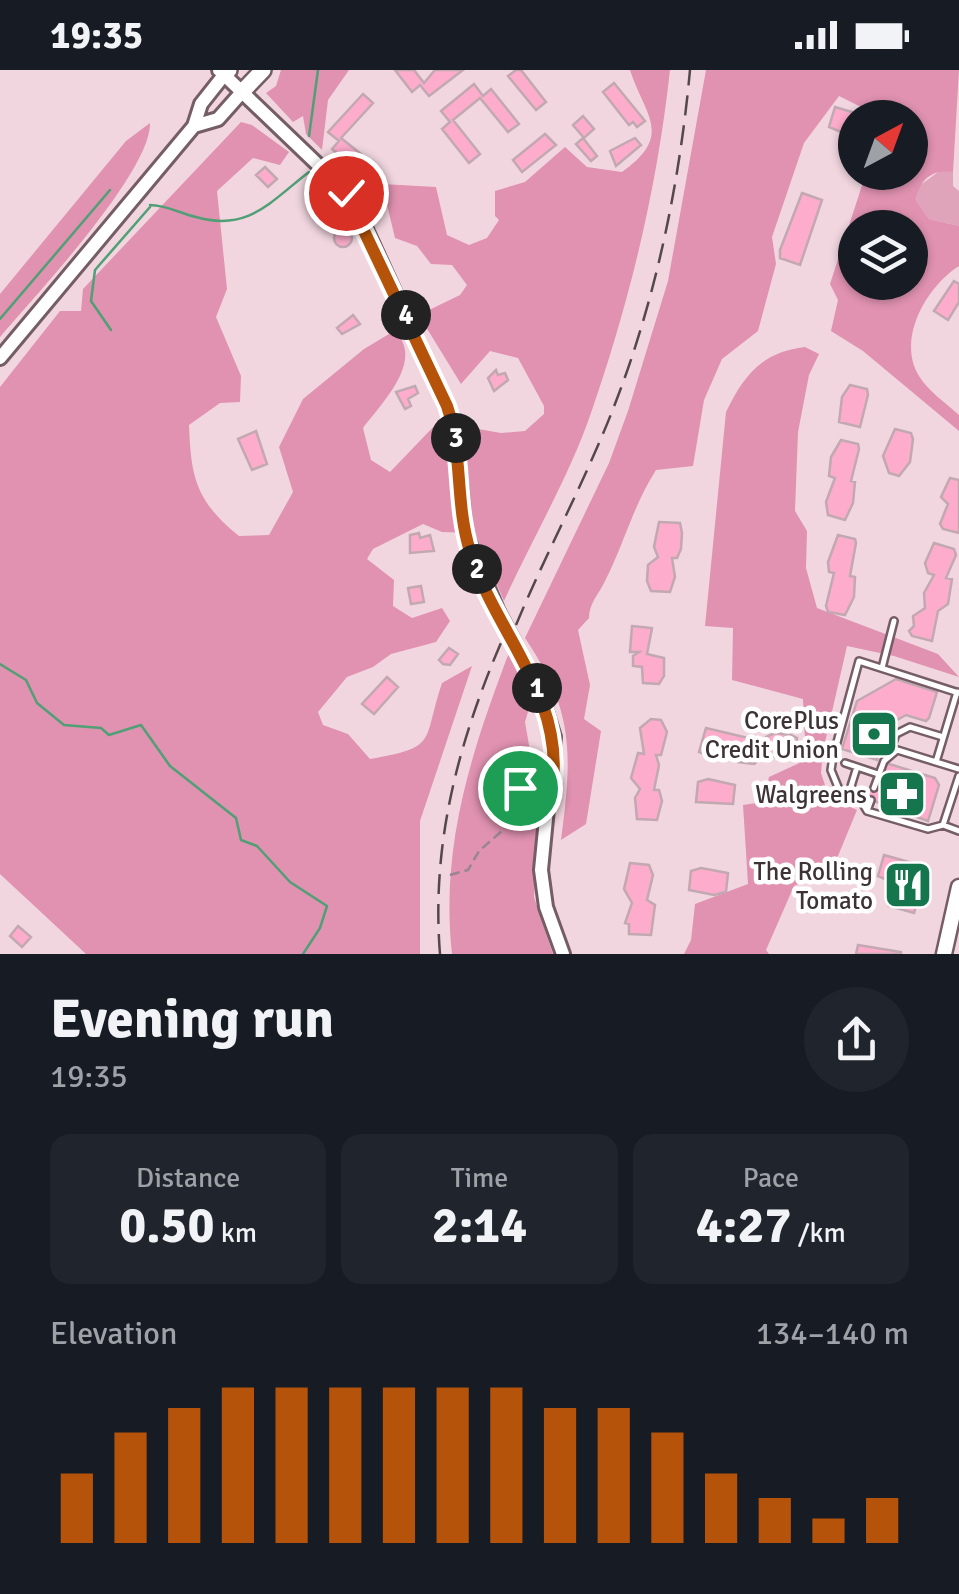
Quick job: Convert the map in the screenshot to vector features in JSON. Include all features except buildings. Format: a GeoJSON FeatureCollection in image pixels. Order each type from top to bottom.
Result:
{"type":"FeatureCollection","features":[{"type":"Feature","properties":{"kind":"highway"},"geometry":{"type":"LineString","coordinates":[[242,92],[263,70]]}},
{"type":"Feature","properties":{"kind":"main road"},"geometry":{"type":"LineString","coordinates":[[944,954],[959,887]]}},
{"type":"Feature","properties":{"kind":"street"},"geometry":{"type":"LineString","coordinates":[[0,358],[194,126],[200,104],[224,72],[342,188],[364,224],[447,406],[456,440],[465,533],[552,726],[553,781],[542,870],[546,907],[562,954]]}},
{"type":"Feature","properties":{"kind":"street"},"geometry":{"type":"LineString","coordinates":[[194,126],[218,118],[242,92]]}},
{"type":"Feature","properties":{"kind":"lane"},"geometry":{"type":"LineString","coordinates":[[882,668],[894,621]]}},
{"type":"Feature","properties":{"kind":"lane"},"geometry":{"type":"LineString","coordinates":[[936,762],[958,692],[859,661],[833,757],[832,777],[840,792],[861,801],[868,811],[928,828],[943,826],[959,832]]}},
{"type":"Feature","properties":{"kind":"lane"},"geometry":{"type":"LineString","coordinates":[[943,737],[910,728],[896,734],[891,748],[959,772],[943,826]]}},
{"type":"Feature","properties":{"kind":"lane"},"geometry":{"type":"LineString","coordinates":[[874,788],[884,761],[897,750]]}},
{"type":"Feature","properties":{"kind":"lane"},"geometry":{"type":"LineString","coordinates":[[845,762],[878,774]]}},
{"type":"Feature","properties":{"kind":"lane"},"geometry":{"type":"LineString","coordinates":[[848,796],[858,767]]}},
{"type":"Feature","properties":{"kind":"lane"},"geometry":{"type":"LineString","coordinates":[[868,811],[871,800]]}},
{"type":"Feature","properties":{"kind":"path"},"geometry":{"type":"LineString","coordinates":[[450,874],[468,870],[479,850],[506,828],[524,784],[535,778],[553,781]]}},
{"type":"Feature","properties":{"kind":"shaded area"},"geometry":{"type":"Polygon","coordinates":[[[281,70],[349,70],[328,100],[322,150],[306,134],[303,116],[293,122],[266,93],[276,86],[281,70]]]}},
{"type":"Feature","properties":{"kind":"shaded area"},"geometry":{"type":"Polygon","coordinates":[[[630,70],[670,70],[658,158],[618,328],[591,413],[561,484],[504,601],[475,533],[442,532],[423,524],[373,549],[367,559],[394,580],[393,606],[412,618],[442,608],[450,621],[436,642],[391,654],[373,667],[347,677],[318,712],[323,725],[348,734],[370,759],[408,751],[418,746],[429,730],[442,683],[472,666],[420,821],[420,954],[86,954],[0,874],[0,387],[60,311],[81,311],[83,289],[241,122],[252,125],[289,152],[280,165],[253,158],[217,191],[227,289],[216,317],[241,376],[240,402],[220,403],[189,425],[194,474],[213,511],[239,536],[269,535],[293,492],[279,447],[303,399],[364,349],[394,331],[403,342],[403,367],[390,394],[363,428],[371,460],[390,472],[438,422],[501,433],[525,431],[544,414],[544,406],[518,358],[490,351],[461,384],[426,327],[429,310],[460,295],[467,285],[452,265],[431,264],[417,246],[395,238],[382,184],[436,187],[447,235],[469,245],[487,238],[499,220],[495,216],[495,191],[525,182],[565,147],[587,167],[622,172],[638,159],[647,147],[651,124],[630,70]]]}},
{"type":"Feature","properties":{"kind":"shaded area"},"geometry":{"type":"Polygon","coordinates":[[[706,70],[959,70],[953,172],[928,177],[928,100],[847,100],[839,96],[804,143],[772,237],[776,264],[758,331],[722,359],[704,400],[693,466],[656,470],[592,603],[589,618],[578,630],[590,685],[584,719],[601,731],[586,824],[561,840],[567,783],[566,735],[553,689],[525,638],[609,463],[668,281],[706,70]]]}},
{"type":"Feature","properties":{"kind":"shaded area"},"geometry":{"type":"Polygon","coordinates":[[[150,123],[145,145],[112,201],[0,337],[0,294],[126,141],[150,123]]]}},
{"type":"Feature","properties":{"kind":"shaded area"},"geometry":{"type":"Polygon","coordinates":[[[941,170],[953,172],[953,186],[959,191],[959,226],[929,219],[928,210],[923,210],[916,200],[918,190],[928,190],[928,179],[941,170]]]}},
{"type":"Feature","properties":{"kind":"shaded area"},"geometry":{"type":"Polygon","coordinates":[[[860,190],[920,190],[916,200],[923,210],[854,210],[860,190]]]}},
{"type":"Feature","properties":{"kind":"shaded area"},"geometry":{"type":"Polygon","coordinates":[[[928,218],[959,226],[959,266],[928,297],[928,218]]]}},
{"type":"Feature","properties":{"kind":"shaded area"},"geometry":{"type":"Polygon","coordinates":[[[838,259],[838,300],[830,284],[838,259]]]}},
{"type":"Feature","properties":{"kind":"shaded area"},"geometry":{"type":"Polygon","coordinates":[[[838,300],[926,300],[913,330],[913,361],[932,392],[959,415],[959,431],[863,351],[831,331],[838,300]]]}},
{"type":"Feature","properties":{"kind":"shaded area"},"geometry":{"type":"Polygon","coordinates":[[[805,347],[819,354],[809,375],[798,432],[795,511],[807,531],[806,568],[817,608],[938,654],[959,677],[847,646],[821,773],[829,797],[857,810],[833,868],[794,886],[766,950],[769,954],[684,954],[691,940],[695,904],[748,884],[743,805],[763,802],[769,777],[806,760],[803,699],[732,680],[733,628],[705,626],[726,412],[756,368],[777,354],[805,347]]]}},
{"type":"Feature","properties":{"kind":"shaded area"},"geometry":{"type":"Polygon","coordinates":[[[510,650],[530,705],[525,722],[540,808],[534,897],[553,954],[452,954],[451,875],[462,799],[483,724],[510,650]]]}},
{"type":"Feature","properties":{"kind":"waterway"},"geometry":{"type":"LineString","coordinates":[[309,136],[318,70]]}},
{"type":"Feature","properties":{"kind":"waterway"},"geometry":{"type":"LineString","coordinates":[[150,205],[214,221],[230,221],[270,203],[309,172]]}},
{"type":"Feature","properties":{"kind":"waterway"},"geometry":{"type":"LineString","coordinates":[[0,319],[110,190]]}},
{"type":"Feature","properties":{"kind":"waterway"},"geometry":{"type":"LineString","coordinates":[[111,330],[91,301],[95,270],[150,207]]}},
{"type":"Feature","properties":{"kind":"waterway"},"geometry":{"type":"LineString","coordinates":[[0,664],[26,680],[37,703],[64,725],[101,728],[109,735],[141,725],[170,766],[236,818],[241,840],[257,846],[290,882],[327,906],[320,928],[303,954]]}},
{"type":"Feature","properties":{"kind":"railway"},"geometry":{"type":"LineString","coordinates":[[516,625],[594,454],[632,357],[665,236],[690,70]]}},
{"type":"Feature","properties":{"kind":"railway"},"geometry":{"type":"LineString","coordinates":[[440,954],[438,912],[444,832],[461,753],[503,638]]}},
{"type":"Feature","properties":{"kind":"place","name":"CorePlus Credit Union"},"geometry":{"type":"Point","coordinates":[874,734]}},
{"type":"Feature","properties":{"kind":"place","name":"Walgreens"},"geometry":{"type":"Point","coordinates":[902,794]}},
{"type":"Feature","properties":{"kind":"place","name":"The Rolling Tomato"},"geometry":{"type":"Point","coordinates":[908,885]}},
{"type":"Feature","properties":{"kind":"route"},"geometry":{"type":"LineString","coordinates":[[346,193],[447,406],[455,434],[463,525],[470,554],[552,726],[553,781],[535,778],[520,788]]}}]}
